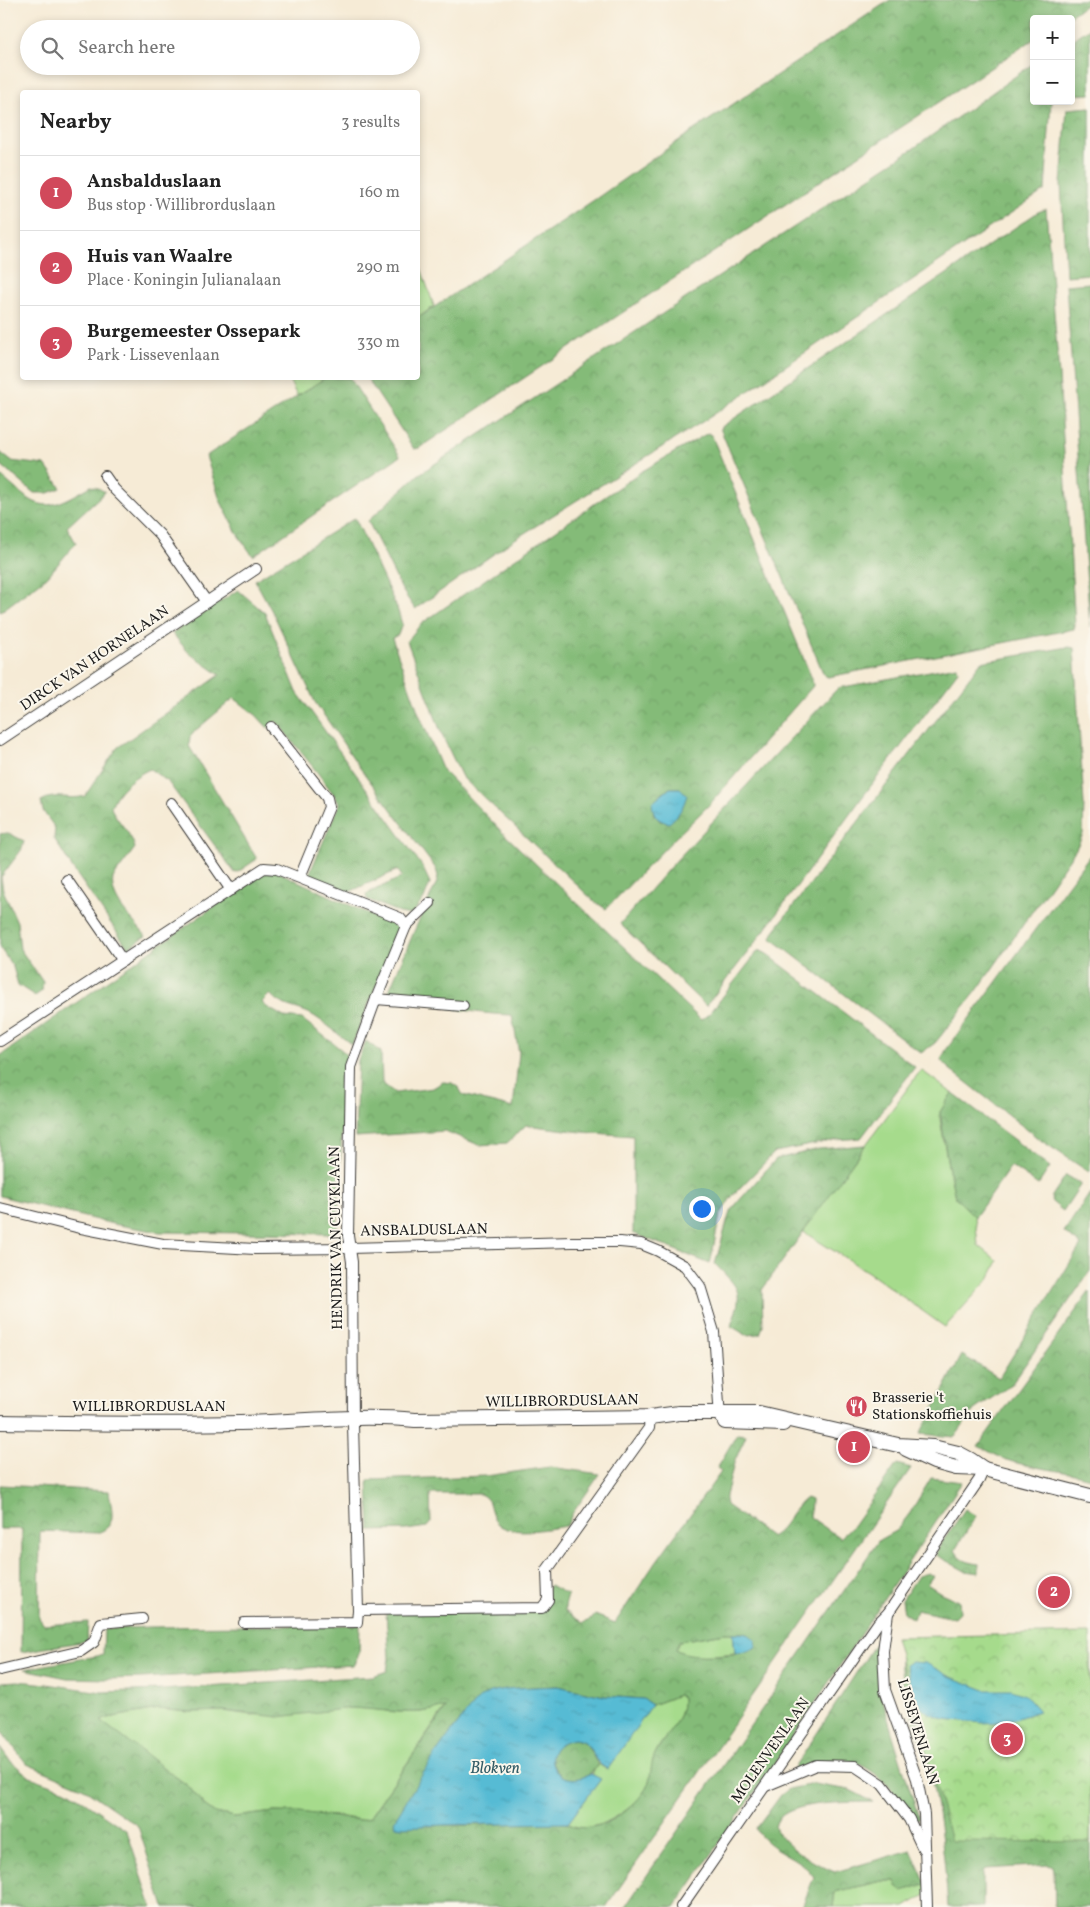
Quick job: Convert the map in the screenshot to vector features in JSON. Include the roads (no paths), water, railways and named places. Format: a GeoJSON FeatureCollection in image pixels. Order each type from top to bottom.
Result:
{"type":"FeatureCollection","features":[{"type":"Feature","properties":{"kind":"main road","name":"WILLIBRORDUSLAAN"},"geometry":{"type":"LineString","coordinates":[[0,1422],[194,1424],[297,1422],[322,1418],[353,1421],[650,1418],[679,1413],[720,1417],[759,1413],[898,1445],[933,1447],[958,1453],[984,1469],[1090,1496]]}},
{"type":"Feature","properties":{"kind":"street"},"geometry":{"type":"LineString","coordinates":[[105,476],[114,489],[160,535],[207,602]]}},
{"type":"Feature","properties":{"kind":"street","name":"DIRCK VAN HORNELAAN"},"geometry":{"type":"LineString","coordinates":[[0,740],[256,569]]}},
{"type":"Feature","properties":{"kind":"street"},"geometry":{"type":"LineString","coordinates":[[271,727],[327,798],[329,807],[300,877]]}},
{"type":"Feature","properties":{"kind":"street"},"geometry":{"type":"LineString","coordinates":[[171,803],[231,890]]}},
{"type":"Feature","properties":{"kind":"street"},"geometry":{"type":"LineString","coordinates":[[0,1041],[264,868],[277,869],[300,877],[400,918],[406,926],[430,903]]}},
{"type":"Feature","properties":{"kind":"street"},"geometry":{"type":"LineString","coordinates":[[67,880],[123,961]]}},
{"type":"Feature","properties":{"kind":"street","name":"HENDRIK VAN CUYKLAAN"},"geometry":{"type":"LineString","coordinates":[[358,1610],[353,1421],[353,1281],[348,1236],[351,1067],[406,926]]}},
{"type":"Feature","properties":{"kind":"street"},"geometry":{"type":"LineString","coordinates":[[376,999],[463,1006]]}},
{"type":"Feature","properties":{"kind":"street","name":"ANSBALDUSLAAN"},"geometry":{"type":"LineString","coordinates":[[0,1208],[76,1228],[163,1244],[255,1249],[620,1242],[641,1244],[685,1266],[700,1286],[714,1332],[720,1417]]}},
{"type":"Feature","properties":{"kind":"street"},"geometry":{"type":"LineString","coordinates":[[244,1623],[357,1622],[358,1610],[542,1608],[548,1600],[547,1570],[649,1428],[650,1418]]}},
{"type":"Feature","properties":{"kind":"street","name":"LISSEVENLAAN"},"geometry":{"type":"LineString","coordinates":[[927,1907],[924,1814],[917,1778],[885,1690],[883,1651],[888,1613],[979,1480],[984,1469]]}},
{"type":"Feature","properties":{"kind":"street","name":"MOLENVENLAAN"},"geometry":{"type":"LineString","coordinates":[[681,1907],[878,1623],[888,1613]]}},
{"type":"Feature","properties":{"kind":"street"},"geometry":{"type":"LineString","coordinates":[[0,1670],[81,1651],[94,1642],[101,1623],[142,1619]]}},
{"type":"Feature","properties":{"kind":"street","name":"LISSEVENLAAN"},"geometry":{"type":"LineString","coordinates":[[765,1787],[816,1765],[855,1766],[882,1784],[909,1819],[925,1853]]}},
{"type":"Feature","properties":{"kind":"water"},"geometry":{"type":"Polygon","coordinates":[[[670,788],[680,788],[687,795],[680,811],[669,823],[661,821],[656,817],[652,803],[670,788]]]}},
{"type":"Feature","properties":{"kind":"water"},"geometry":{"type":"Polygon","coordinates":[[[733,1633],[743,1633],[751,1636],[756,1641],[756,1648],[747,1652],[735,1653],[733,1633]]]}},
{"type":"Feature","properties":{"kind":"water"},"geometry":{"type":"Polygon","coordinates":[[[911,1662],[926,1663],[949,1676],[985,1690],[1011,1690],[1025,1695],[1039,1711],[1006,1722],[982,1723],[944,1719],[927,1712],[918,1704],[906,1665],[911,1662]]]}},
{"type":"Feature","properties":{"kind":"water","name":"Blokven"},"geometry":{"type":"Polygon","coordinates":[[[557,1686],[604,1696],[643,1699],[652,1705],[608,1769],[598,1762],[584,1742],[575,1739],[569,1740],[556,1747],[552,1754],[552,1761],[554,1768],[560,1774],[568,1778],[578,1778],[591,1774],[601,1779],[568,1823],[396,1826],[394,1821],[436,1754],[454,1728],[480,1699],[486,1694],[500,1690],[557,1686]]]}},
{"type":"Feature","properties":{"kind":"place","name":"Brasserie 't Stationskoffiehuis"},"geometry":{"type":"Point","coordinates":[856,1407]}},
{"type":"Feature","properties":{"kind":"place","name":"Ansbalduslaan"},"geometry":{"type":"Point","coordinates":[854,1447]}},
{"type":"Feature","properties":{"kind":"place","name":"Huis van Waalre"},"geometry":{"type":"Point","coordinates":[1054,1592]}},
{"type":"Feature","properties":{"kind":"place","name":"Burgemeester Ossepark"},"geometry":{"type":"Point","coordinates":[1007,1739]}}]}
